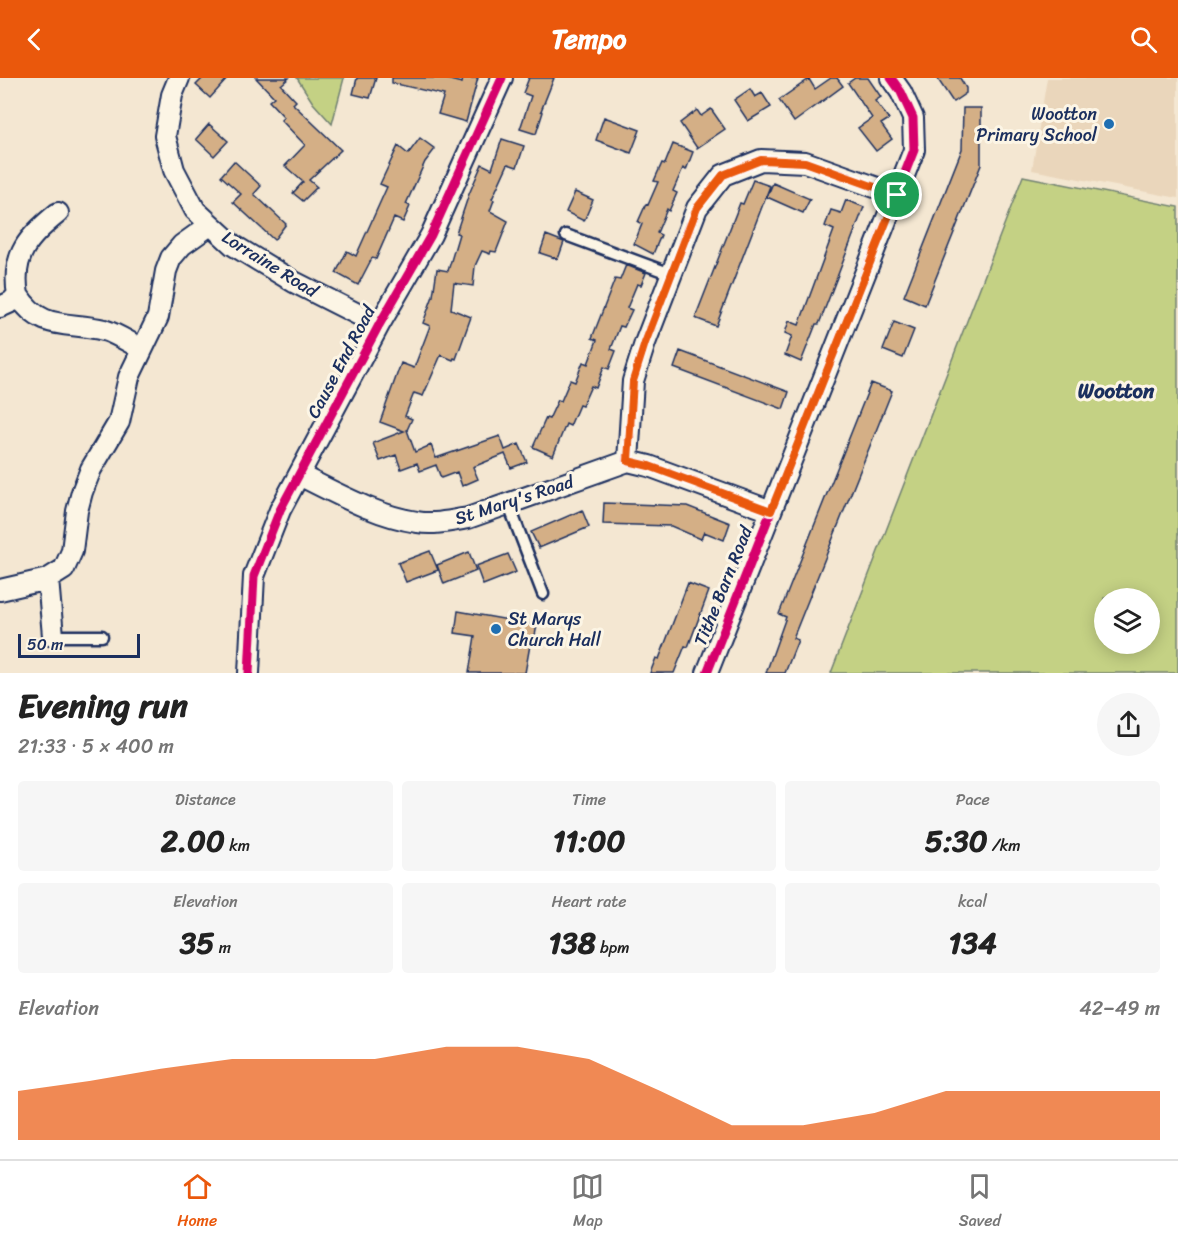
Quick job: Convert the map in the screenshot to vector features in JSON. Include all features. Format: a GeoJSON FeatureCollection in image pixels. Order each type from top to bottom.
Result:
{"type":"FeatureCollection","features":[{"type":"Feature","properties":{"kind":"street","name":"Lorraine Road"},"geometry":{"type":"LineString","coordinates":[[179,78],[172,95],[165,136],[174,170],[195,210],[233,245],[294,282],[379,325]]}},
{"type":"Feature","properties":{"kind":"street","name":"Cause End Road"},"geometry":{"type":"LineString","coordinates":[[249,673],[254,576],[280,510],[379,325],[431,235],[502,78]]}},
{"type":"Feature","properties":{"kind":"street","name":"Tithe Barn Road"},"geometry":{"type":"LineString","coordinates":[[707,673],[915,150],[913,118],[901,92],[891,78]]}},
{"type":"Feature","properties":{"kind":"street"},"geometry":{"type":"LineString","coordinates":[[771,511],[649,466],[628,461],[633,381],[645,343],[697,208],[723,175],[761,160],[805,162],[897,195]]}},
{"type":"Feature","properties":{"kind":"street"},"geometry":{"type":"LineString","coordinates":[[58,213],[38,229],[18,260],[15,280],[18,295],[25,307],[38,318],[59,324],[106,330],[142,349]]}},
{"type":"Feature","properties":{"kind":"street"},"geometry":{"type":"LineString","coordinates":[[0,590],[48,579],[64,569],[72,552],[77,511],[82,492],[92,469],[119,423],[129,377],[158,317],[166,271],[171,258],[182,244],[210,225]]}},
{"type":"Feature","properties":{"kind":"street"},"geometry":{"type":"LineString","coordinates":[[0,307],[11,302],[18,295]]}},
{"type":"Feature","properties":{"kind":"street","name":"St Mary's Road"},"geometry":{"type":"LineString","coordinates":[[299,475],[366,507],[416,522],[443,523],[468,518],[628,461]]}},
{"type":"Feature","properties":{"kind":"street"},"geometry":{"type":"LineString","coordinates":[[48,579],[53,636]]}},
{"type":"Feature","properties":{"kind":"lane"},"geometry":{"type":"LineString","coordinates":[[566,235],[671,274]]}},
{"type":"Feature","properties":{"kind":"lane"},"geometry":{"type":"LineString","coordinates":[[508,503],[543,594]]}},
{"type":"Feature","properties":{"kind":"lane"},"geometry":{"type":"LineString","coordinates":[[53,636],[102,636]]}},
{"type":"Feature","properties":{"kind":"shaded area","name":"Wootton Primary School"},"geometry":{"type":"Polygon","coordinates":[[[1047,78],[1178,78],[1178,198],[1032,170],[1047,78]]]}},
{"type":"Feature","properties":{"kind":"green space"},"geometry":{"type":"Polygon","coordinates":[[[297,78],[344,78],[332,124],[313,103],[297,78]]]}},
{"type":"Feature","properties":{"kind":"green space"},"geometry":{"type":"Polygon","coordinates":[[[1023,176],[1178,207],[1178,673],[831,673],[1023,176]]]}},
{"type":"Feature","properties":{"kind":"building"},"geometry":{"type":"Polygon","coordinates":[[[203,78],[228,78],[210,98],[196,85],[203,78]]]}},
{"type":"Feature","properties":{"kind":"building"},"geometry":{"type":"Polygon","coordinates":[[[256,78],[289,78],[281,85],[296,101],[293,104],[341,150],[309,180],[317,187],[303,201],[293,193],[303,182],[285,166],[305,145],[281,120],[284,117],[269,101],[274,97],[256,78]]]}},
{"type":"Feature","properties":{"kind":"building"},"geometry":{"type":"Polygon","coordinates":[[[357,78],[376,78],[370,98],[353,94],[357,78]]]}},
{"type":"Feature","properties":{"kind":"building"},"geometry":{"type":"Polygon","coordinates":[[[392,78],[442,78],[462,83],[463,78],[478,78],[466,122],[438,114],[444,95],[392,83],[392,78]]]}},
{"type":"Feature","properties":{"kind":"building"},"geometry":{"type":"Polygon","coordinates":[[[529,78],[554,78],[541,111],[543,112],[536,134],[520,129],[531,96],[523,93],[529,78]]]}},
{"type":"Feature","properties":{"kind":"building"},"geometry":{"type":"Polygon","coordinates":[[[831,78],[837,78],[843,86],[794,122],[779,100],[809,79],[815,89],[831,78]]]}},
{"type":"Feature","properties":{"kind":"building"},"geometry":{"type":"Polygon","coordinates":[[[855,78],[868,78],[881,97],[875,101],[889,119],[881,124],[892,139],[876,151],[858,128],[872,118],[848,83],[855,78]]]}},
{"type":"Feature","properties":{"kind":"building"},"geometry":{"type":"Polygon","coordinates":[[[937,78],[960,78],[966,88],[966,93],[953,102],[937,78]]]}},
{"type":"Feature","properties":{"kind":"building"},"geometry":{"type":"Polygon","coordinates":[[[750,89],[755,97],[762,93],[771,107],[748,121],[734,100],[750,89]]]}},
{"type":"Feature","properties":{"kind":"building"},"geometry":{"type":"Polygon","coordinates":[[[963,108],[981,108],[981,165],[925,305],[904,296],[962,149],[963,108]]]}},
{"type":"Feature","properties":{"kind":"building"},"geometry":{"type":"Polygon","coordinates":[[[711,109],[725,129],[697,148],[680,123],[697,110],[701,116],[711,109]]]}},
{"type":"Feature","properties":{"kind":"building"},"geometry":{"type":"Polygon","coordinates":[[[604,117],[640,130],[631,153],[596,140],[604,117]]]}},
{"type":"Feature","properties":{"kind":"building"},"geometry":{"type":"Polygon","coordinates":[[[209,124],[228,141],[214,156],[196,139],[209,124]]]}},
{"type":"Feature","properties":{"kind":"building"},"geometry":{"type":"Polygon","coordinates":[[[420,138],[435,149],[425,162],[406,204],[410,206],[403,222],[394,218],[376,259],[372,258],[358,285],[336,273],[347,251],[356,256],[387,187],[380,184],[398,146],[408,154],[420,138]]]}},
{"type":"Feature","properties":{"kind":"building"},"geometry":{"type":"Polygon","coordinates":[[[502,139],[524,146],[517,167],[508,164],[492,199],[494,200],[490,211],[508,221],[496,252],[491,251],[490,254],[482,251],[475,266],[473,286],[454,283],[451,309],[471,317],[456,359],[441,355],[423,396],[414,393],[405,416],[412,419],[407,430],[415,452],[431,445],[436,458],[500,436],[505,450],[519,444],[527,462],[511,468],[505,454],[473,467],[478,479],[462,486],[457,472],[441,478],[436,465],[420,471],[417,463],[401,469],[396,455],[380,461],[373,443],[404,431],[380,422],[401,363],[414,368],[430,326],[423,323],[433,296],[437,269],[448,271],[459,234],[456,233],[469,194],[482,164],[492,169],[502,139]]]}},
{"type":"Feature","properties":{"kind":"building"},"geometry":{"type":"Polygon","coordinates":[[[673,144],[693,152],[686,170],[683,168],[673,191],[677,193],[657,233],[661,235],[653,254],[634,244],[642,224],[638,222],[658,182],[654,181],[662,163],[665,164],[673,144]]]}},
{"type":"Feature","properties":{"kind":"building"},"geometry":{"type":"Polygon","coordinates":[[[234,161],[261,186],[254,194],[286,224],[274,240],[233,202],[241,194],[221,176],[234,161]]]}},
{"type":"Feature","properties":{"kind":"building"},"geometry":{"type":"Polygon","coordinates":[[[753,180],[770,186],[716,326],[695,318],[740,203],[743,204],[753,180]]]}},
{"type":"Feature","properties":{"kind":"building"},"geometry":{"type":"Polygon","coordinates":[[[773,183],[810,199],[803,213],[767,197],[773,183]]]}},
{"type":"Feature","properties":{"kind":"building"},"geometry":{"type":"Polygon","coordinates":[[[575,192],[593,200],[584,221],[566,212],[575,192]]]}},
{"type":"Feature","properties":{"kind":"building"},"geometry":{"type":"Polygon","coordinates":[[[846,200],[864,207],[819,324],[816,324],[801,362],[785,355],[792,336],[785,333],[789,321],[799,325],[834,230],[825,226],[831,210],[841,213],[846,200]]]}},
{"type":"Feature","properties":{"kind":"building"},"geometry":{"type":"Polygon","coordinates":[[[546,235],[564,242],[558,259],[540,253],[546,235]]]}},
{"type":"Feature","properties":{"kind":"building"},"geometry":{"type":"Polygon","coordinates":[[[626,265],[646,273],[641,285],[637,284],[627,308],[632,310],[624,327],[620,326],[611,349],[616,351],[609,369],[604,367],[596,388],[591,386],[570,426],[566,424],[553,456],[533,447],[546,418],[549,419],[558,400],[561,401],[570,380],[575,382],[583,362],[588,364],[597,340],[592,338],[615,279],[620,280],[626,265]]]}},
{"type":"Feature","properties":{"kind":"building"},"geometry":{"type":"Polygon","coordinates":[[[894,322],[914,330],[903,358],[883,350],[894,322]]]}},
{"type":"Feature","properties":{"kind":"building"},"geometry":{"type":"Polygon","coordinates":[[[680,351],[789,392],[783,409],[674,368],[680,351]]]}},
{"type":"Feature","properties":{"kind":"building"},"geometry":{"type":"Polygon","coordinates":[[[871,383],[892,391],[793,638],[798,640],[785,673],[766,673],[786,617],[779,614],[871,383]]]}},
{"type":"Feature","properties":{"kind":"building"},"geometry":{"type":"Polygon","coordinates":[[[604,503],[687,506],[730,523],[724,540],[704,532],[701,539],[671,526],[603,524],[604,503]]]}},
{"type":"Feature","properties":{"kind":"building"},"geometry":{"type":"Polygon","coordinates":[[[582,510],[589,527],[539,548],[531,532],[582,510]]]}},
{"type":"Feature","properties":{"kind":"building"},"geometry":{"type":"Polygon","coordinates":[[[430,551],[438,570],[406,582],[398,563],[430,551]]]}},
{"type":"Feature","properties":{"kind":"building"},"geometry":{"type":"Polygon","coordinates":[[[469,552],[476,571],[444,584],[437,565],[469,552]]]}},
{"type":"Feature","properties":{"kind":"building"},"geometry":{"type":"Polygon","coordinates":[[[508,554],[516,572],[483,585],[476,566],[508,554]]]}},
{"type":"Feature","properties":{"kind":"building"},"geometry":{"type":"Polygon","coordinates":[[[688,583],[709,591],[688,647],[685,646],[674,673],[650,673],[656,658],[659,659],[688,583]]]}},
{"type":"Feature","properties":{"kind":"building"},"geometry":{"type":"Polygon","coordinates":[[[458,611],[537,625],[533,646],[530,645],[525,673],[469,673],[475,636],[455,633],[458,611]]]}},
{"type":"Feature","properties":{"kind":"cycle path"},"geometry":{"type":"LineString","coordinates":[[249,673],[254,576],[280,510],[379,325],[431,235],[502,78]]}},
{"type":"Feature","properties":{"kind":"cycle path"},"geometry":{"type":"LineString","coordinates":[[707,673],[914,150],[913,118],[901,92],[891,78]]}},
{"type":"Feature","properties":{"kind":"cycle path"},"geometry":{"type":"LineString","coordinates":[[771,511],[649,466],[628,461],[633,381],[645,343],[697,208],[723,175],[761,160],[805,162],[897,195]]}},
{"type":"Feature","properties":{"kind":"place","name":"Wootton Primary School"},"geometry":{"type":"Point","coordinates":[1109,124]}},
{"type":"Feature","properties":{"kind":"place","name":"St Marys Church Hall"},"geometry":{"type":"Point","coordinates":[496,629]}},
{"type":"Feature","properties":{"kind":"district","name":"Wootton"},"geometry":{"type":"Point","coordinates":[1116,391]}},
{"type":"Feature","properties":{"kind":"route"},"geometry":{"type":"LineString","coordinates":[[761,160],[805,162],[897,195],[771,511],[649,466],[628,461],[633,381],[645,343],[697,208],[723,175],[761,160]]}}]}
